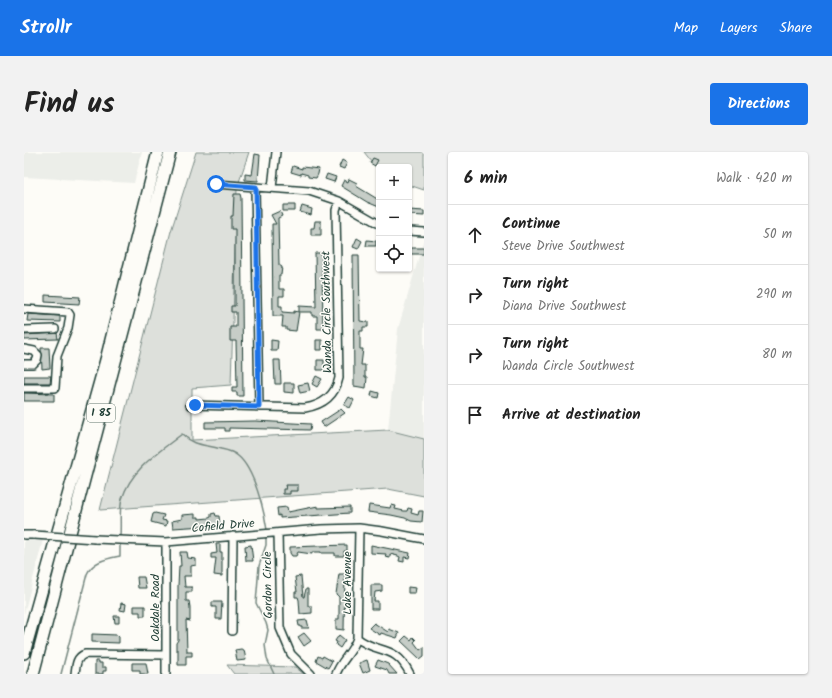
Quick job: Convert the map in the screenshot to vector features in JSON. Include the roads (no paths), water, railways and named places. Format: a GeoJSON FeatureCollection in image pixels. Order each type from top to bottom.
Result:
{"type":"FeatureCollection","features":[{"type":"Feature","properties":{"kind":"highway","name":"I 85"},"geometry":{"type":"LineString","coordinates":[[24,653],[104,368],[158,152]]}},
{"type":"Feature","properties":{"kind":"highway","name":"I 85"},"geometry":{"type":"LineString","coordinates":[[32,674],[170,152]]}},
{"type":"Feature","properties":{"kind":"street"},"geometry":{"type":"LineString","coordinates":[[272,188],[276,152]]}},
{"type":"Feature","properties":{"kind":"street"},"geometry":{"type":"LineString","coordinates":[[216,184],[309,191],[339,201],[376,222]]}},
{"type":"Feature","properties":{"kind":"street"},"geometry":{"type":"LineString","coordinates":[[256,187],[259,407]]}},
{"type":"Feature","properties":{"kind":"street","name":"Wanda Circle Southwest"},"geometry":{"type":"LineString","coordinates":[[190,405],[314,407],[326,400],[337,387],[339,378],[336,210],[339,201]]}},
{"type":"Feature","properties":{"kind":"street"},"geometry":{"type":"LineString","coordinates":[[412,231],[424,232]]}},
{"type":"Feature","properties":{"kind":"street"},"geometry":{"type":"LineString","coordinates":[[24,309],[68,312],[70,314],[68,328],[57,356],[55,388],[24,388]]}},
{"type":"Feature","properties":{"kind":"street"},"geometry":{"type":"LineString","coordinates":[[24,330],[55,329]]}},
{"type":"Feature","properties":{"kind":"street"},"geometry":{"type":"LineString","coordinates":[[24,349],[34,350],[38,355],[37,360],[33,364],[24,364]]}},
{"type":"Feature","properties":{"kind":"street","name":"Cofield Drive"},"geometry":{"type":"LineString","coordinates":[[24,535],[166,542],[278,532],[359,528],[424,539]]}},
{"type":"Feature","properties":{"kind":"street","name":"Lake Avenue"},"geometry":{"type":"LineString","coordinates":[[357,638],[359,528]]}},
{"type":"Feature","properties":{"kind":"street","name":"Gordon Circle"},"geometry":{"type":"LineString","coordinates":[[278,532],[280,628],[291,654],[311,674]]}},
{"type":"Feature","properties":{"kind":"street"},"geometry":{"type":"LineString","coordinates":[[232,631],[233,536]]}},
{"type":"Feature","properties":{"kind":"street","name":"Oakdale Road"},"geometry":{"type":"LineString","coordinates":[[166,542],[166,674]]}},
{"type":"Feature","properties":{"kind":"street"},"geometry":{"type":"LineString","coordinates":[[336,674],[352,650],[357,638],[367,646],[385,649],[396,654],[405,664],[410,674]]}},
{"type":"Feature","properties":{"kind":"street"},"geometry":{"type":"LineString","coordinates":[[75,674],[80,655],[166,655]]}},
{"type":"Feature","properties":{"kind":"waterway"},"geometry":{"type":"LineString","coordinates":[[120,536],[121,503],[126,488],[147,462],[182,434],[196,443],[232,452],[244,462],[257,490],[267,530]]}},
{"type":"Feature","properties":{"kind":"waterway"},"geometry":{"type":"LineString","coordinates":[[266,537],[266,545],[259,566],[256,603],[268,630],[265,645],[267,659],[274,674]]}},
{"type":"Feature","properties":{"kind":"waterway"},"geometry":{"type":"LineString","coordinates":[[61,674],[87,574],[96,563],[120,556],[120,544]]}}]}
